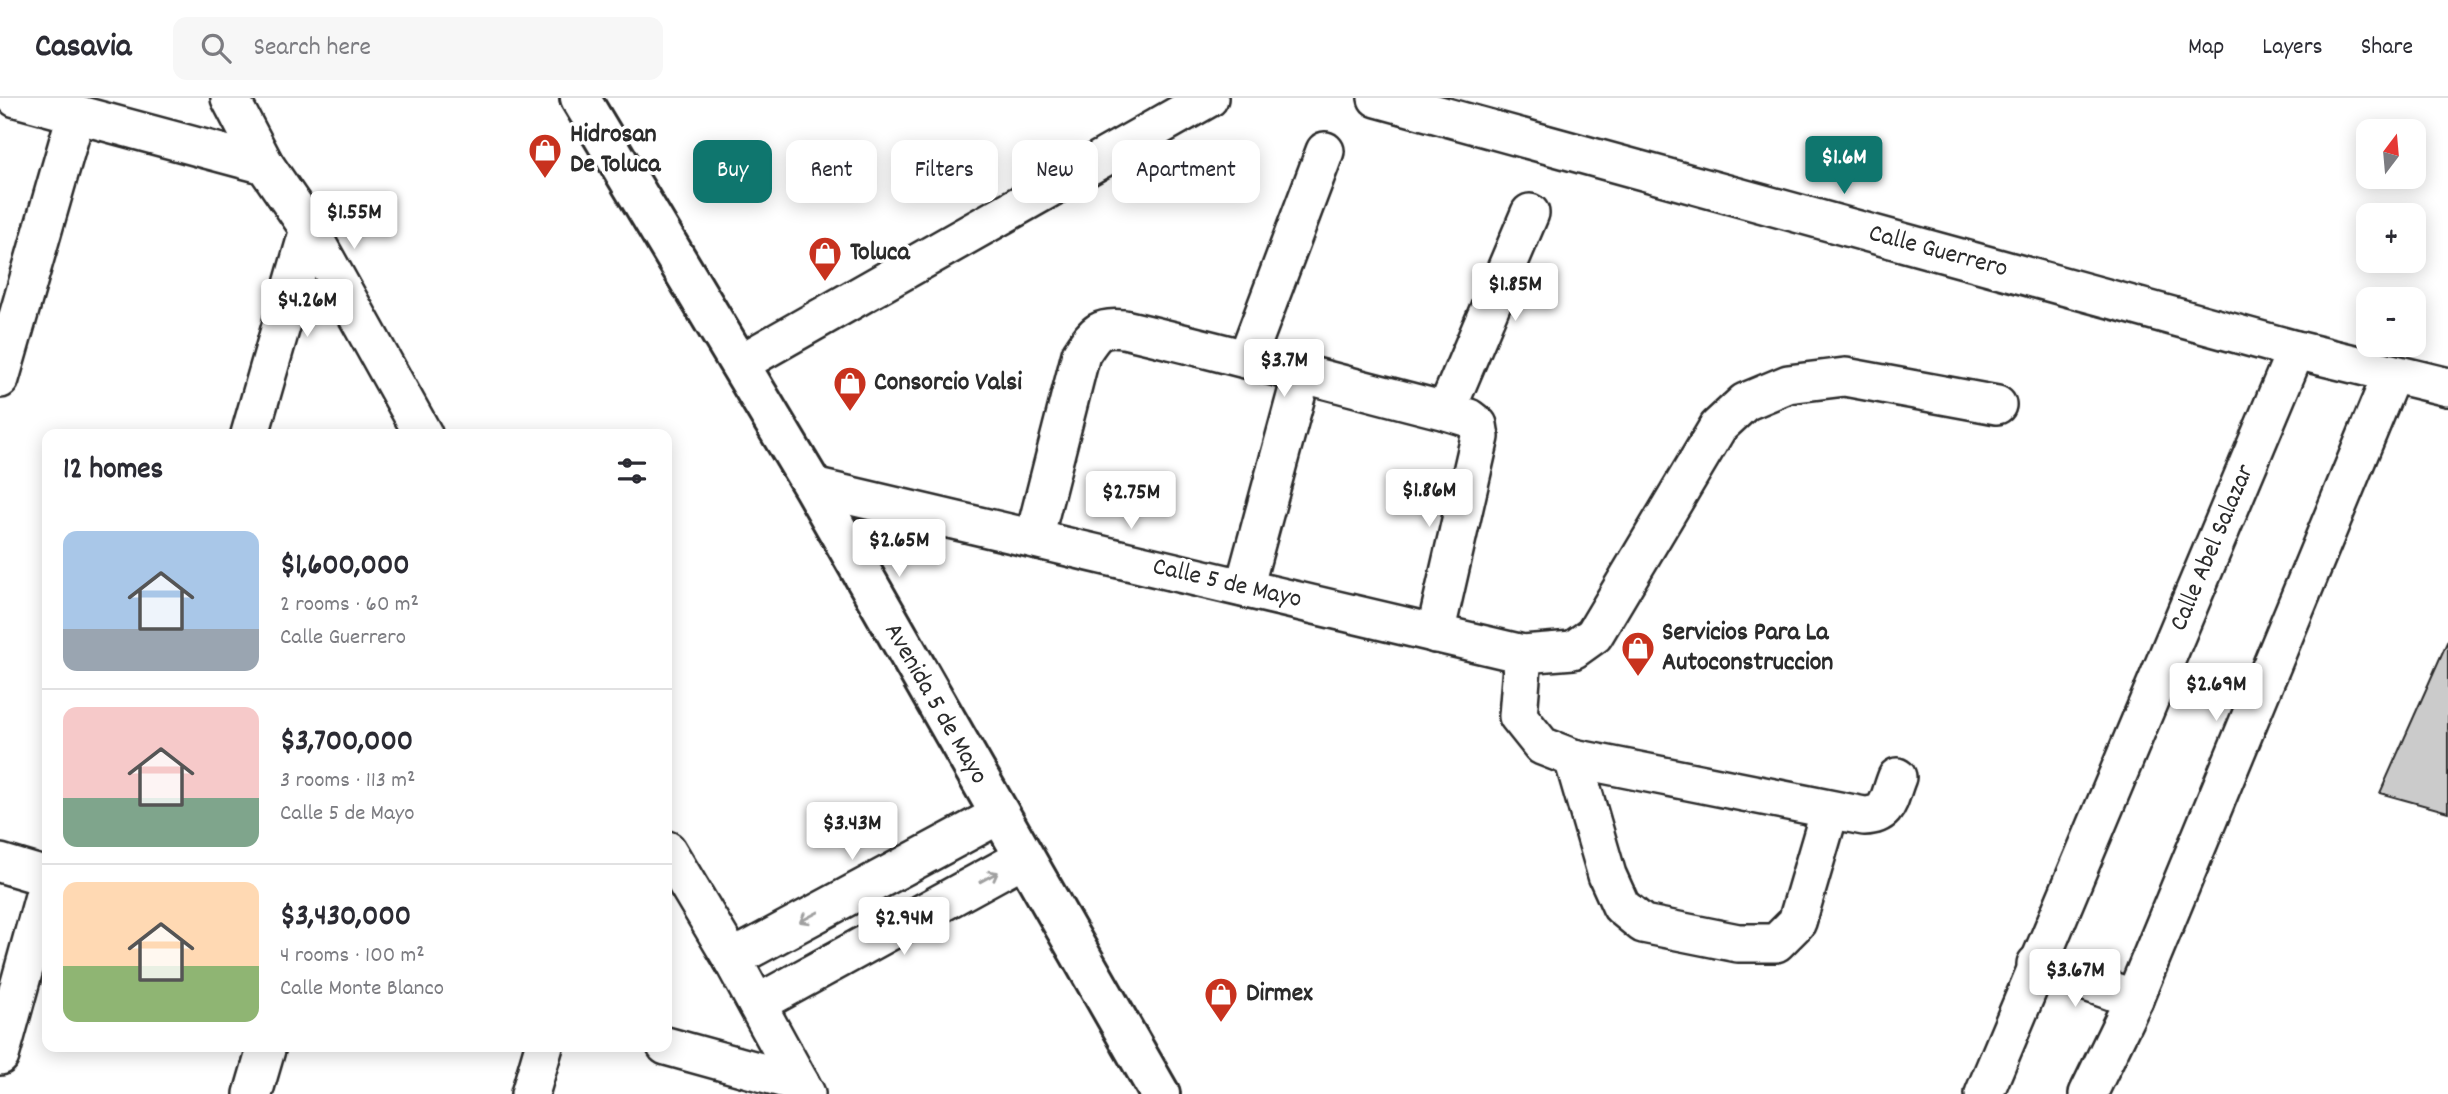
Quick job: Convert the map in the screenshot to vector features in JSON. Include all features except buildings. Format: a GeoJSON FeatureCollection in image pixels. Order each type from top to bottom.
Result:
{"type":"FeatureCollection","features":[{"type":"Feature","properties":{"kind":"main road","name":"Avenida 5 de Mayo"},"geometry":{"type":"LineString","coordinates":[[580,98],[813,488],[1160,1094]]}},
{"type":"Feature","properties":{"kind":"street"},"geometry":{"type":"LineString","coordinates":[[16,98],[265,164]]}},
{"type":"Feature","properties":{"kind":"street"},"geometry":{"type":"LineString","coordinates":[[230,98],[265,164],[309,229],[419,429]]}},
{"type":"Feature","properties":{"kind":"street"},"geometry":{"type":"LineString","coordinates":[[739,364],[1209,98]]}},
{"type":"Feature","properties":{"kind":"street","name":"Calle Guerrero"},"geometry":{"type":"LineString","coordinates":[[1377,98],[2296,350],[2448,387]]}},
{"type":"Feature","properties":{"kind":"street"},"geometry":{"type":"LineString","coordinates":[[0,379],[76,115]]}},
{"type":"Feature","properties":{"kind":"street"},"geometry":{"type":"LineString","coordinates":[[1247,358],[1325,151]]}},
{"type":"Feature","properties":{"kind":"street"},"geometry":{"type":"LineString","coordinates":[[1446,411],[1530,213]]}},
{"type":"Feature","properties":{"kind":"street"},"geometry":{"type":"LineString","coordinates":[[251,429],[309,229]]}},
{"type":"Feature","properties":{"kind":"street"},"geometry":{"type":"LineString","coordinates":[[1034,538],[1081,354],[1093,335],[1107,327],[1124,329],[1247,358],[1446,411],[1469,418],[1478,425],[1480,437],[1435,634]]}},
{"type":"Feature","properties":{"kind":"street","name":"Calle Abel Salazar"},"geometry":{"type":"LineString","coordinates":[[1983,1094],[2296,350]]}},
{"type":"Feature","properties":{"kind":"street"},"geometry":{"type":"LineString","coordinates":[[1244,588],[1302,374]]}},
{"type":"Feature","properties":{"kind":"street"},"geometry":{"type":"LineString","coordinates":[[2088,1094],[2134,999],[2392,374]]}},
{"type":"Feature","properties":{"kind":"street","name":"Calle 5 de Mayo"},"geometry":{"type":"LineString","coordinates":[[813,488],[1523,654],[1573,650],[1594,635],[1718,426],[1745,402],[1788,384],[1845,377],[1997,405]]}},
{"type":"Feature","properties":{"kind":"street"},"geometry":{"type":"LineString","coordinates":[[1523,654],[1518,716],[1542,746],[1573,758],[1864,816],[1877,815],[1884,810],[1897,777]]}},
{"type":"Feature","properties":{"kind":"street"},"geometry":{"type":"LineString","coordinates":[[1573,758],[1607,875],[1621,906],[1643,924],[1738,943],[1776,943],[1797,922],[1830,810]]}},
{"type":"Feature","properties":{"kind":"street"},"geometry":{"type":"LineString","coordinates":[[732,959],[999,815]]}},
{"type":"Feature","properties":{"kind":"street"},"geometry":{"type":"LineString","coordinates":[[672,858],[732,959],[803,1089]]}},
{"type":"Feature","properties":{"kind":"street"},"geometry":{"type":"LineString","coordinates":[[757,1004],[1023,858]]}},
{"type":"Feature","properties":{"kind":"street"},"geometry":{"type":"LineString","coordinates":[[0,863],[42,876]]}},
{"type":"Feature","properties":{"kind":"street"},"geometry":{"type":"LineString","coordinates":[[0,1056],[42,903]]}},
{"type":"Feature","properties":{"kind":"street"},"geometry":{"type":"LineString","coordinates":[[2036,964],[2134,999]]}},
{"type":"Feature","properties":{"kind":"street"},"geometry":{"type":"LineString","coordinates":[[672,1048],[803,1089]]}},
{"type":"Feature","properties":{"kind":"street"},"geometry":{"type":"LineString","coordinates":[[253,1094],[265,1052]]}},
{"type":"Feature","properties":{"kind":"street"},"geometry":{"type":"LineString","coordinates":[[530,1094],[542,1052]]}},
{"type":"Feature","properties":{"kind":"place","name":"Hidrosan De Toluca"},"geometry":{"type":"Point","coordinates":[545,180]}},
{"type":"Feature","properties":{"kind":"place","name":"Toluca"},"geometry":{"type":"Point","coordinates":[825,283]}},
{"type":"Feature","properties":{"kind":"place","name":"Consorcio Valsi"},"geometry":{"type":"Point","coordinates":[850,413]}},
{"type":"Feature","properties":{"kind":"place","name":"Servicios Para La Autoconstruccion"},"geometry":{"type":"Point","coordinates":[1638,678]}},
{"type":"Feature","properties":{"kind":"place","name":"Dirmex"},"geometry":{"type":"Point","coordinates":[1221,1024]}}]}
